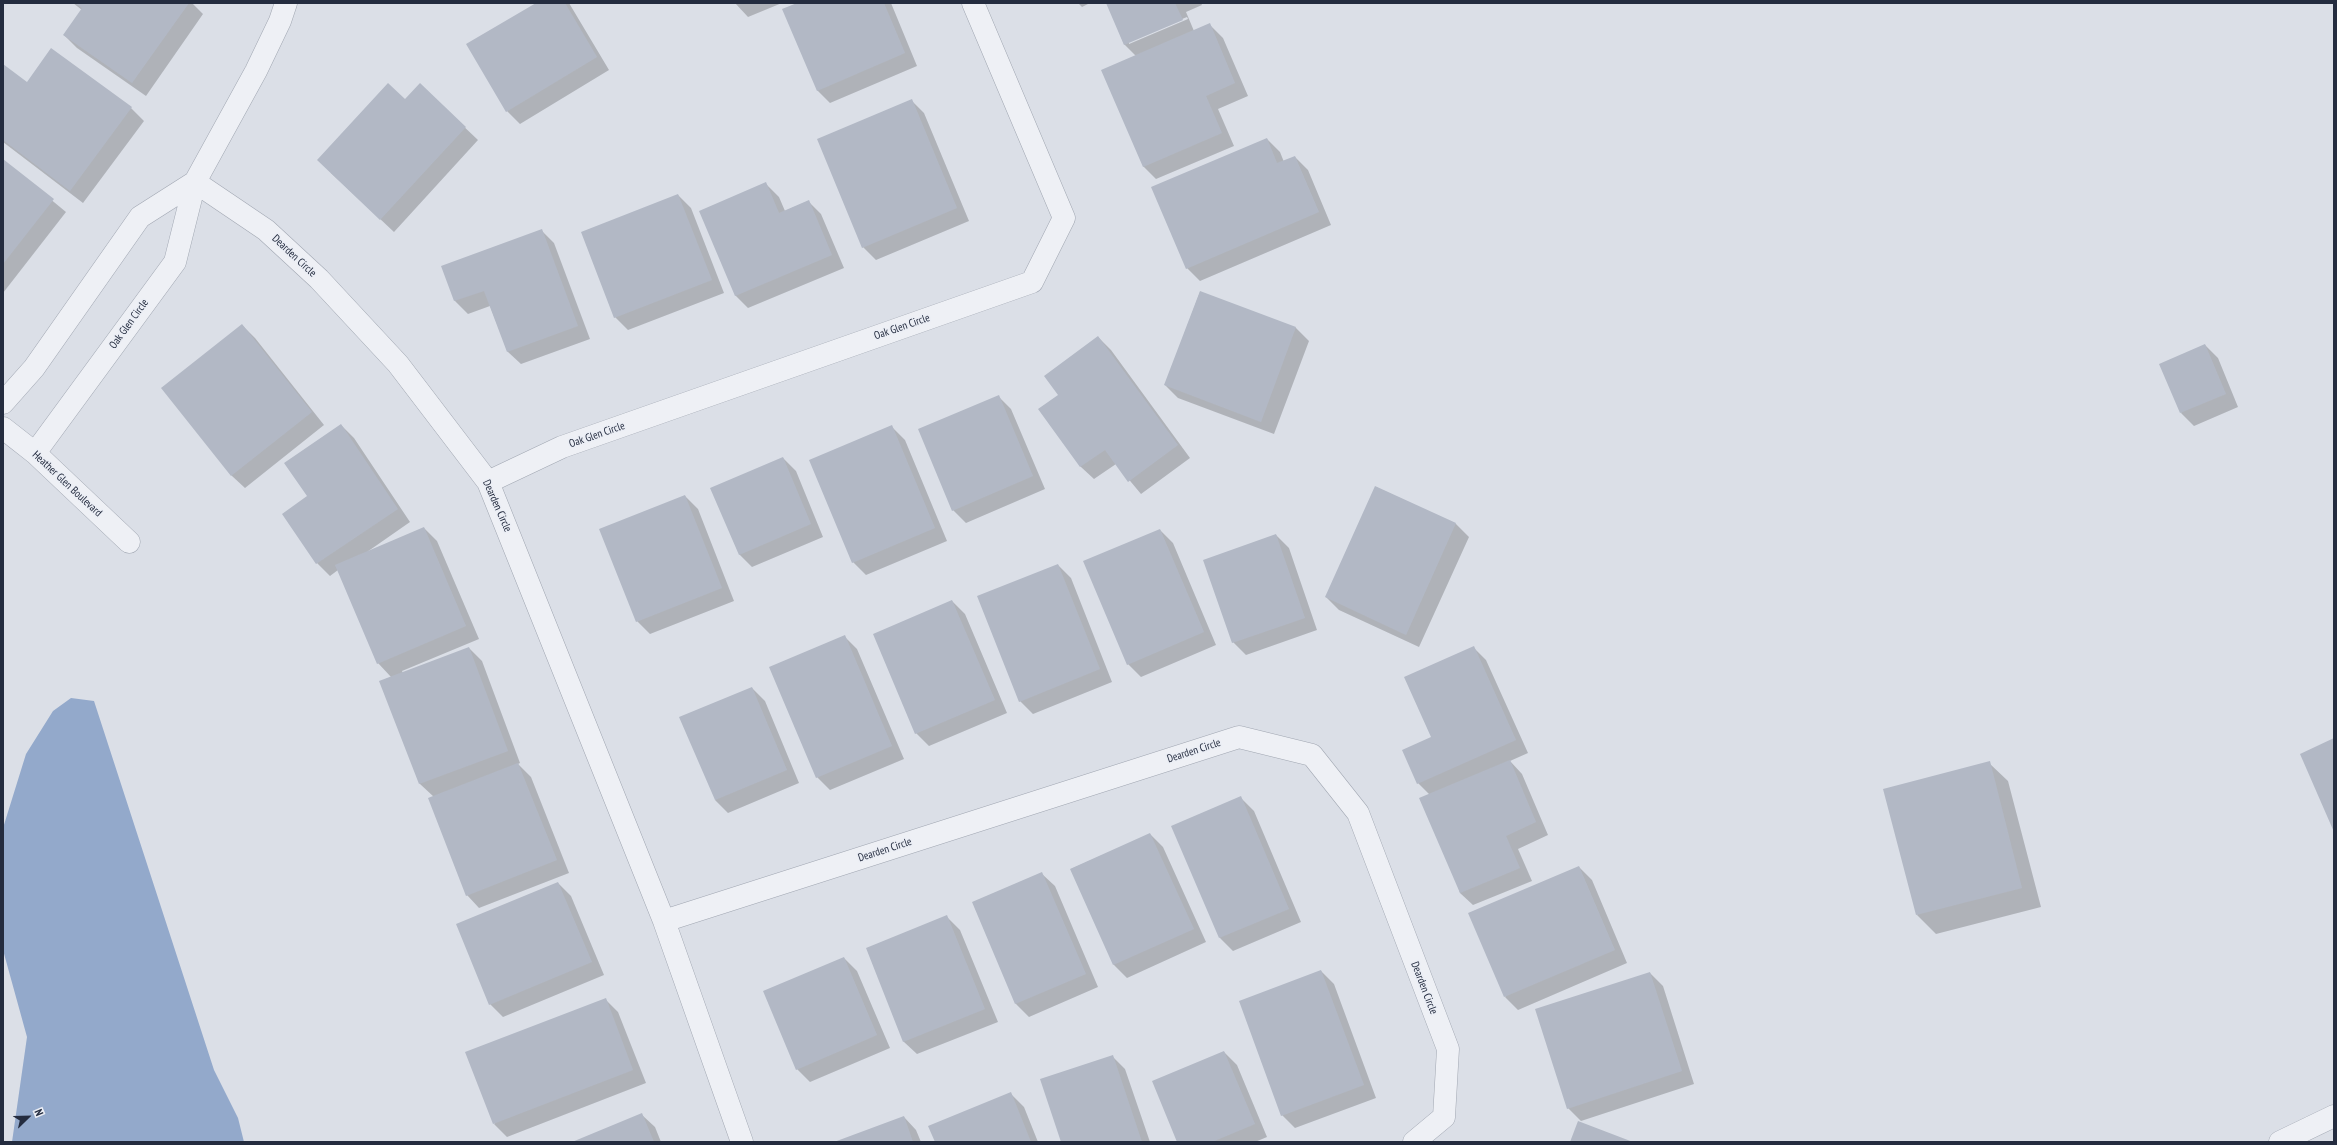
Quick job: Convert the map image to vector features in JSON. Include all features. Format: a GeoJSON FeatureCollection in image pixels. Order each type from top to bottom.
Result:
{"type":"FeatureCollection","features":[{"type":"Feature","properties":{"kind":"street","name":"Oak Glen Circle"},"geometry":{"type":"LineString","coordinates":[[36,453],[175,262],[195,182],[256,71],[280,21],[286,3]]}},
{"type":"Feature","properties":{"kind":"street","name":"Oak Glen Circle"},"geometry":{"type":"LineString","coordinates":[[488,482],[562,447],[1032,282],[1064,218],[973,3]]}},
{"type":"Feature","properties":{"kind":"street","name":"Oak Glen Circle"},"geometry":{"type":"LineString","coordinates":[[3,403],[34,368],[140,217],[195,182]]}},
{"type":"Feature","properties":{"kind":"street","name":"Dearden Circle"},"geometry":{"type":"LineString","coordinates":[[195,182],[266,230],[319,279],[398,364],[488,482],[664,922],[742,1142]]}},
{"type":"Feature","properties":{"kind":"street","name":"Heather Glen Boulevard"},"geometry":{"type":"LineString","coordinates":[[3,428],[36,453],[129,542]]}},
{"type":"Feature","properties":{"kind":"street","name":"Dearden Circle"},"geometry":{"type":"LineString","coordinates":[[664,922],[1239,737],[1312,755],[1358,813],[1448,1049],[1444,1117],[1414,1142]]}},
{"type":"Feature","properties":{"kind":"street"},"geometry":{"type":"LineString","coordinates":[[2280,1142],[2334,1116]]}},
{"type":"Feature","properties":{"kind":"water"},"geometry":{"type":"Polygon","coordinates":[[[71,698],[94,701],[214,1070],[238,1118],[244,1142],[12,1142],[27,1037],[3,950],[3,828],[26,754],[53,711],[71,698]]]}},
{"type":"Feature","properties":{"kind":"building"},"geometry":{"type":"Polygon","coordinates":[[[75,3],[189,3],[132,83],[63,35],[82,8],[75,3]]]}},
{"type":"Feature","properties":{"kind":"building"},"geometry":{"type":"Polygon","coordinates":[[[536,3],[565,3],[597,57],[506,112],[466,44],[536,3]]]}},
{"type":"Feature","properties":{"kind":"building"},"geometry":{"type":"Polygon","coordinates":[[[797,3],[884,3],[905,53],[817,91],[782,9],[797,3]]]}},
{"type":"Feature","properties":{"kind":"building"},"geometry":{"type":"Polygon","coordinates":[[[1106,3],[1175,3],[1183,20],[1124,45],[1106,3]]]}},
{"type":"Feature","properties":{"kind":"building"},"geometry":{"type":"Polygon","coordinates":[[[1210,23],[1235,83],[1206,96],[1222,133],[1143,167],[1101,70],[1210,23]]]}},
{"type":"Feature","properties":{"kind":"building"},"geometry":{"type":"Polygon","coordinates":[[[51,48],[132,107],[70,191],[3,140],[3,64],[27,82],[51,48]]]}},
{"type":"Feature","properties":{"kind":"building"},"geometry":{"type":"Polygon","coordinates":[[[388,83],[405,99],[420,83],[466,127],[380,220],[317,160],[388,83]]]}},
{"type":"Feature","properties":{"kind":"building"},"geometry":{"type":"Polygon","coordinates":[[[912,99],[957,208],[862,248],[817,139],[912,99]]]}},
{"type":"Feature","properties":{"kind":"building"},"geometry":{"type":"Polygon","coordinates":[[[1267,138],[1277,163],[1295,156],[1319,212],[1186,269],[1151,187],[1267,138]]]}},
{"type":"Feature","properties":{"kind":"building"},"geometry":{"type":"Polygon","coordinates":[[[3,159],[54,199],[3,264],[3,159]]]}},
{"type":"Feature","properties":{"kind":"building"},"geometry":{"type":"Polygon","coordinates":[[[766,182],[779,213],[809,200],[832,255],[735,296],[699,211],[766,182]]]}},
{"type":"Feature","properties":{"kind":"building"},"geometry":{"type":"Polygon","coordinates":[[[678,194],[712,280],[614,318],[581,232],[678,194]]]}},
{"type":"Feature","properties":{"kind":"building"},"geometry":{"type":"Polygon","coordinates":[[[542,229],[578,326],[507,352],[484,291],[454,301],[441,266],[542,229]]]}},
{"type":"Feature","properties":{"kind":"building"},"geometry":{"type":"Polygon","coordinates":[[[1200,291],[1296,327],[1261,422],[1164,385],[1200,291]]]}},
{"type":"Feature","properties":{"kind":"building"},"geometry":{"type":"Polygon","coordinates":[[[242,324],[312,412],[231,476],[161,388],[242,324]]]}},
{"type":"Feature","properties":{"kind":"building"},"geometry":{"type":"Polygon","coordinates":[[[1098,336],[1178,445],[1128,482],[1105,450],[1080,467],[1038,409],[1058,395],[1044,376],[1098,336]]]}},
{"type":"Feature","properties":{"kind":"building"},"geometry":{"type":"Polygon","coordinates":[[[2205,344],[2226,394],[2180,413],[2159,364],[2205,344]]]}},
{"type":"Feature","properties":{"kind":"building"},"geometry":{"type":"Polygon","coordinates":[[[999,395],[1033,476],[952,511],[918,429],[999,395]]]}},
{"type":"Feature","properties":{"kind":"building"},"geometry":{"type":"Polygon","coordinates":[[[341,424],[398,509],[316,564],[282,514],[307,496],[284,463],[341,424]]]}},
{"type":"Feature","properties":{"kind":"building"},"geometry":{"type":"Polygon","coordinates":[[[892,425],[935,528],[852,563],[809,460],[892,425]]]}},
{"type":"Feature","properties":{"kind":"building"},"geometry":{"type":"Polygon","coordinates":[[[783,457],[811,524],[739,555],[710,488],[783,457]]]}},
{"type":"Feature","properties":{"kind":"building"},"geometry":{"type":"Polygon","coordinates":[[[1375,486],[1456,523],[1406,635],[1325,597],[1375,486]]]}},
{"type":"Feature","properties":{"kind":"building"},"geometry":{"type":"Polygon","coordinates":[[[685,495],[722,588],[636,622],[599,529],[685,495]]]}},
{"type":"Feature","properties":{"kind":"building"},"geometry":{"type":"Polygon","coordinates":[[[424,527],[466,626],[377,664],[335,565],[424,527]]]}},
{"type":"Feature","properties":{"kind":"building"},"geometry":{"type":"Polygon","coordinates":[[[1160,529],[1204,632],[1127,665],[1083,561],[1160,529]]]}},
{"type":"Feature","properties":{"kind":"building"},"geometry":{"type":"Polygon","coordinates":[[[1276,534],[1305,618],[1232,643],[1203,560],[1276,534]]]}},
{"type":"Feature","properties":{"kind":"building"},"geometry":{"type":"Polygon","coordinates":[[[1058,564],[1100,669],[1019,702],[977,596],[1058,564]]]}},
{"type":"Feature","properties":{"kind":"building"},"geometry":{"type":"Polygon","coordinates":[[[952,600],[995,700],[915,734],[873,634],[952,600]]]}},
{"type":"Feature","properties":{"kind":"building"},"geometry":{"type":"Polygon","coordinates":[[[845,635],[892,746],[816,778],[769,667],[845,635]]]}},
{"type":"Feature","properties":{"kind":"building"},"geometry":{"type":"Polygon","coordinates":[[[1474,646],[1516,740],[1417,784],[1402,750],[1431,737],[1404,677],[1474,646]]]}},
{"type":"Feature","properties":{"kind":"building"},"geometry":{"type":"Polygon","coordinates":[[[469,647],[508,751],[419,784],[379,681],[469,647]]]}},
{"type":"Feature","properties":{"kind":"building"},"geometry":{"type":"Polygon","coordinates":[[[752,687],[787,770],[715,800],[679,717],[752,687]]]}},
{"type":"Feature","properties":{"kind":"building"},"geometry":{"type":"Polygon","coordinates":[[[2334,738],[2334,832],[2300,754],[2334,738]]]}},
{"type":"Feature","properties":{"kind":"building"},"geometry":{"type":"Polygon","coordinates":[[[1510,760],[1536,822],[1506,836],[1520,868],[1460,893],[1419,798],[1510,760]]]}},
{"type":"Feature","properties":{"kind":"building"},"geometry":{"type":"Polygon","coordinates":[[[1990,761],[2022,888],[1916,915],[1883,789],[1990,761]]]}},
{"type":"Feature","properties":{"kind":"building"},"geometry":{"type":"Polygon","coordinates":[[[518,763],[557,860],[466,896],[428,798],[518,763]]]}},
{"type":"Feature","properties":{"kind":"building"},"geometry":{"type":"Polygon","coordinates":[[[1241,796],[1289,909],[1219,938],[1171,826],[1241,796]]]}},
{"type":"Feature","properties":{"kind":"building"},"geometry":{"type":"Polygon","coordinates":[[[1150,833],[1194,929],[1113,965],[1070,869],[1150,833]]]}},
{"type":"Feature","properties":{"kind":"building"},"geometry":{"type":"Polygon","coordinates":[[[1579,866],[1615,950],[1504,997],[1468,913],[1579,866]]]}},
{"type":"Feature","properties":{"kind":"building"},"geometry":{"type":"Polygon","coordinates":[[[1042,872],[1086,974],[1015,1004],[972,902],[1042,872]]]}},
{"type":"Feature","properties":{"kind":"building"},"geometry":{"type":"Polygon","coordinates":[[[558,882],[592,962],[489,1005],[456,924],[558,882]]]}},
{"type":"Feature","properties":{"kind":"building"},"geometry":{"type":"Polygon","coordinates":[[[947,915],[985,1009],[903,1042],[866,948],[947,915]]]}},
{"type":"Feature","properties":{"kind":"building"},"geometry":{"type":"Polygon","coordinates":[[[844,957],[877,1035],[796,1070],[763,991],[844,957]]]}},
{"type":"Feature","properties":{"kind":"building"},"geometry":{"type":"Polygon","coordinates":[[[1321,970],[1364,1085],[1281,1116],[1239,1001],[1321,970]]]}},
{"type":"Feature","properties":{"kind":"building"},"geometry":{"type":"Polygon","coordinates":[[[1650,972],[1682,1071],[1567,1109],[1535,1009],[1650,972]]]}},
{"type":"Feature","properties":{"kind":"building"},"geometry":{"type":"Polygon","coordinates":[[[606,998],[633,1070],[493,1124],[465,1052],[606,998]]]}},
{"type":"Feature","properties":{"kind":"building"},"geometry":{"type":"Polygon","coordinates":[[[1224,1051],[1255,1124],[1212,1142],[1177,1142],[1152,1081],[1224,1051]]]}},
{"type":"Feature","properties":{"kind":"building"},"geometry":{"type":"Polygon","coordinates":[[[1113,1055],[1142,1142],[1061,1142],[1040,1079],[1113,1055]]]}},
{"type":"Feature","properties":{"kind":"building"},"geometry":{"type":"Polygon","coordinates":[[[1011,1092],[1031,1142],[935,1142],[928,1126],[1011,1092]]]}},
{"type":"Feature","properties":{"kind":"building"},"geometry":{"type":"Polygon","coordinates":[[[642,1113],[654,1142],[572,1142],[642,1113]]]}},
{"type":"Feature","properties":{"kind":"building"},"geometry":{"type":"Polygon","coordinates":[[[904,1116],[913,1142],[834,1142],[904,1116]]]}},
{"type":"Feature","properties":{"kind":"building"},"geometry":{"type":"Polygon","coordinates":[[[1578,1121],[1633,1142],[1570,1142],[1578,1121]]]}}]}
